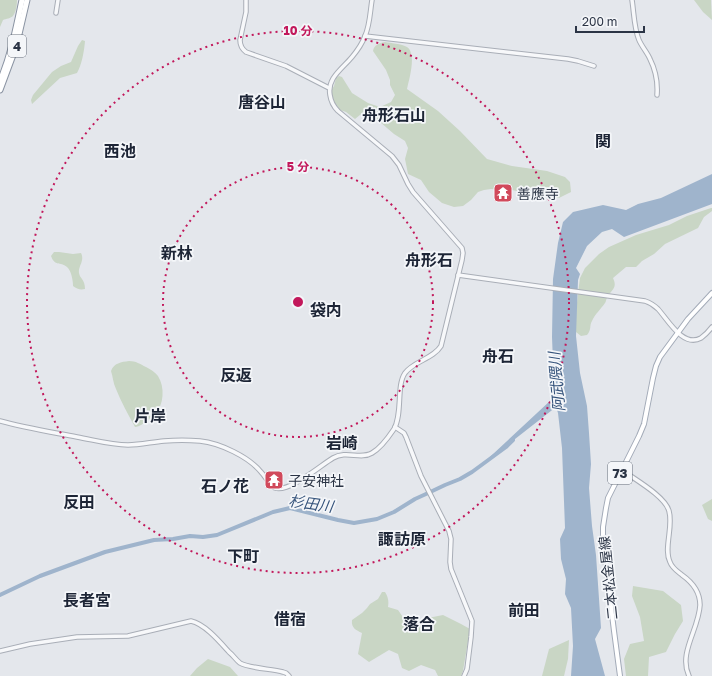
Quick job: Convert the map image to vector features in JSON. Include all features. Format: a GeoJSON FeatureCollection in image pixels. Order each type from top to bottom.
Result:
{"type":"FeatureCollection","features":[{"type":"Feature","properties":{"kind":"highway","name":"4"},"geometry":{"type":"LineString","coordinates":[[0,81],[10,55],[22,0]]}},
{"type":"Feature","properties":{"kind":"highway","name":"4"},"geometry":{"type":"LineString","coordinates":[[0,90],[16,46],[27,0]]}},
{"type":"Feature","properties":{"kind":"main road","name":"二本松金屋線"},"geometry":{"type":"LineString","coordinates":[[620,676],[604,556],[603,527],[608,498],[644,424],[656,366],[660,357],[688,319],[712,293]]}},
{"type":"Feature","properties":{"kind":"street"},"geometry":{"type":"LineString","coordinates":[[56,13],[58,0]]}},
{"type":"Feature","properties":{"kind":"street"},"geometry":{"type":"LineString","coordinates":[[246,0],[247,9],[240,40],[241,47],[244,50],[286,66],[329,88]]}},
{"type":"Feature","properties":{"kind":"street"},"geometry":{"type":"LineString","coordinates":[[0,421],[40,431],[122,445],[181,440],[201,441],[214,444],[241,456],[261,472],[273,487],[280,488],[300,480],[338,456],[348,454],[364,456],[373,453],[383,444],[395,427],[399,413],[401,383],[403,377],[412,367],[436,353],[441,346],[463,250],[413,192],[399,165],[392,156],[334,107],[331,102],[329,88],[333,78],[356,52],[365,36],[372,0]]}},
{"type":"Feature","properties":{"kind":"street"},"geometry":{"type":"LineString","coordinates":[[632,0],[635,27],[639,41],[650,58],[656,73],[657,95]]}},
{"type":"Feature","properties":{"kind":"street"},"geometry":{"type":"LineString","coordinates":[[365,36],[568,59],[594,66]]}},
{"type":"Feature","properties":{"kind":"street"},"geometry":{"type":"LineString","coordinates":[[458,275],[651,303],[658,308],[678,332],[687,339],[697,340],[712,327]]}},
{"type":"Feature","properties":{"kind":"street"},"geometry":{"type":"LineString","coordinates":[[395,427],[404,433],[424,481],[438,507],[450,535],[451,569],[472,621],[467,669],[464,676]]}},
{"type":"Feature","properties":{"kind":"street"},"geometry":{"type":"LineString","coordinates":[[622,470],[661,498],[668,507],[670,516],[668,550],[669,560],[673,567],[691,582],[699,597],[699,611],[686,657],[686,668],[689,676]]}},
{"type":"Feature","properties":{"kind":"street"},"geometry":{"type":"LineString","coordinates":[[0,651],[30,644],[77,638],[128,636],[196,622],[204,627],[239,662],[283,672],[289,676]]}},
{"type":"Feature","properties":{"kind":"green space"},"geometry":{"type":"Polygon","coordinates":[[[0,0],[17,0],[13,16],[3,20],[0,27],[0,0]]]}},
{"type":"Feature","properties":{"kind":"green space"},"geometry":{"type":"Polygon","coordinates":[[[694,0],[711,0],[712,20],[703,12],[694,0]]]}},
{"type":"Feature","properties":{"kind":"green space"},"geometry":{"type":"Polygon","coordinates":[[[82,40],[85,41],[84,49],[77,73],[60,78],[32,104],[31,100],[33,95],[52,72],[71,62],[82,40]]]}},
{"type":"Feature","properties":{"kind":"green space"},"geometry":{"type":"Polygon","coordinates":[[[385,42],[399,44],[410,50],[412,55],[412,67],[407,89],[438,111],[487,159],[512,166],[547,171],[565,177],[570,182],[571,192],[559,198],[550,198],[512,190],[491,189],[478,192],[463,206],[454,207],[442,203],[429,192],[421,180],[408,174],[405,159],[408,148],[405,141],[394,134],[366,110],[355,119],[346,112],[340,110],[333,100],[331,91],[336,78],[339,76],[342,77],[352,93],[368,103],[380,107],[391,102],[395,95],[390,85],[390,80],[386,70],[373,51],[374,47],[385,42]]]}},
{"type":"Feature","properties":{"kind":"green space"},"geometry":{"type":"Polygon","coordinates":[[[711,208],[712,211],[704,217],[698,228],[665,244],[636,267],[626,267],[613,278],[615,284],[614,287],[605,303],[593,318],[589,333],[581,336],[576,332],[575,323],[580,278],[585,268],[599,254],[609,247],[636,235],[669,225],[687,216],[711,208]]]}},
{"type":"Feature","properties":{"kind":"green space"},"geometry":{"type":"Polygon","coordinates":[[[54,252],[73,254],[81,253],[82,261],[79,268],[79,273],[85,289],[79,289],[73,286],[70,270],[64,265],[54,262],[51,256],[54,252]]]}},
{"type":"Feature","properties":{"kind":"green space"},"geometry":{"type":"Polygon","coordinates":[[[129,361],[138,363],[155,373],[162,385],[162,401],[158,410],[148,420],[137,427],[135,427],[120,399],[111,371],[112,368],[121,362],[129,361]]]}},
{"type":"Feature","properties":{"kind":"green space"},"geometry":{"type":"Polygon","coordinates":[[[712,499],[712,521],[708,519],[702,505],[712,499]]]}},
{"type":"Feature","properties":{"kind":"green space"},"geometry":{"type":"Polygon","coordinates":[[[633,586],[663,591],[681,605],[683,621],[666,652],[649,657],[648,676],[626,676],[624,659],[630,644],[644,641],[640,617],[632,596],[633,586]]]}},
{"type":"Feature","properties":{"kind":"green space"},"geometry":{"type":"Polygon","coordinates":[[[382,592],[385,592],[387,596],[388,607],[398,610],[405,620],[423,619],[443,615],[470,629],[461,676],[438,676],[435,670],[421,665],[409,671],[402,668],[398,654],[389,650],[369,662],[358,654],[362,633],[353,627],[352,620],[378,599],[382,592]]]}},
{"type":"Feature","properties":{"kind":"green space"},"geometry":{"type":"Polygon","coordinates":[[[569,640],[568,659],[564,676],[542,676],[549,649],[569,640]]]}},
{"type":"Feature","properties":{"kind":"green space"},"geometry":{"type":"Polygon","coordinates":[[[208,659],[230,667],[238,676],[190,676],[208,659]]]}},
{"type":"Feature","properties":{"kind":"water","name":"阿武隈川"},"geometry":{"type":"Polygon","coordinates":[[[712,174],[712,204],[624,237],[612,229],[602,232],[587,246],[576,268],[580,274],[578,280],[576,336],[580,373],[587,406],[591,464],[589,488],[596,555],[601,628],[595,639],[605,676],[571,676],[573,646],[571,608],[565,594],[566,579],[561,559],[560,539],[565,528],[562,448],[556,407],[478,468],[551,400],[554,388],[552,337],[553,279],[558,243],[563,222],[573,212],[603,205],[626,210],[638,204],[661,198],[712,174]]]}},
{"type":"Feature","properties":{"kind":"waterway","name":"杉田川"},"geometry":{"type":"LineString","coordinates":[[0,595],[40,576],[105,552],[154,540],[217,535],[273,512],[290,508],[354,523],[377,519],[394,512],[415,499],[460,479],[506,447],[513,440]]}},
{"type":"Feature","properties":{"kind":"place","name":"善應寺"},"geometry":{"type":"Point","coordinates":[503,193]}},
{"type":"Feature","properties":{"kind":"place","name":"子安神社"},"geometry":{"type":"Point","coordinates":[274,480]}},
{"type":"Feature","properties":{"kind":"district","name":"唐谷山"},"geometry":{"type":"Point","coordinates":[262,102]}},
{"type":"Feature","properties":{"kind":"district","name":"舟形石山"},"geometry":{"type":"Point","coordinates":[394,115]}},
{"type":"Feature","properties":{"kind":"district","name":"関"},"geometry":{"type":"Point","coordinates":[603,141]}},
{"type":"Feature","properties":{"kind":"district","name":"西池"},"geometry":{"type":"Point","coordinates":[120,151]}},
{"type":"Feature","properties":{"kind":"district","name":"新林"},"geometry":{"type":"Point","coordinates":[177,253]}},
{"type":"Feature","properties":{"kind":"district","name":"舟形石"},"geometry":{"type":"Point","coordinates":[429,260]}},
{"type":"Feature","properties":{"kind":"district","name":"袋内"},"geometry":{"type":"Point","coordinates":[326,310]}},
{"type":"Feature","properties":{"kind":"district","name":"舟石"},"geometry":{"type":"Point","coordinates":[498,356]}},
{"type":"Feature","properties":{"kind":"district","name":"反返"},"geometry":{"type":"Point","coordinates":[236,375]}},
{"type":"Feature","properties":{"kind":"district","name":"片岸"},"geometry":{"type":"Point","coordinates":[150,416]}},
{"type":"Feature","properties":{"kind":"district","name":"岩崎"},"geometry":{"type":"Point","coordinates":[342,443]}},
{"type":"Feature","properties":{"kind":"district","name":"石ノ花"},"geometry":{"type":"Point","coordinates":[225,486]}},
{"type":"Feature","properties":{"kind":"district","name":"反田"},"geometry":{"type":"Point","coordinates":[79,502]}},
{"type":"Feature","properties":{"kind":"district","name":"諏訪原"},"geometry":{"type":"Point","coordinates":[402,539]}},
{"type":"Feature","properties":{"kind":"district","name":"下町"},"geometry":{"type":"Point","coordinates":[243,556]}},
{"type":"Feature","properties":{"kind":"district","name":"長者宮"},"geometry":{"type":"Point","coordinates":[87,600]}},
{"type":"Feature","properties":{"kind":"district","name":"前田"},"geometry":{"type":"Point","coordinates":[524,610]}},
{"type":"Feature","properties":{"kind":"district","name":"借宿"},"geometry":{"type":"Point","coordinates":[290,619]}},
{"type":"Feature","properties":{"kind":"district","name":"落合"},"geometry":{"type":"Point","coordinates":[419,624]}}]}
